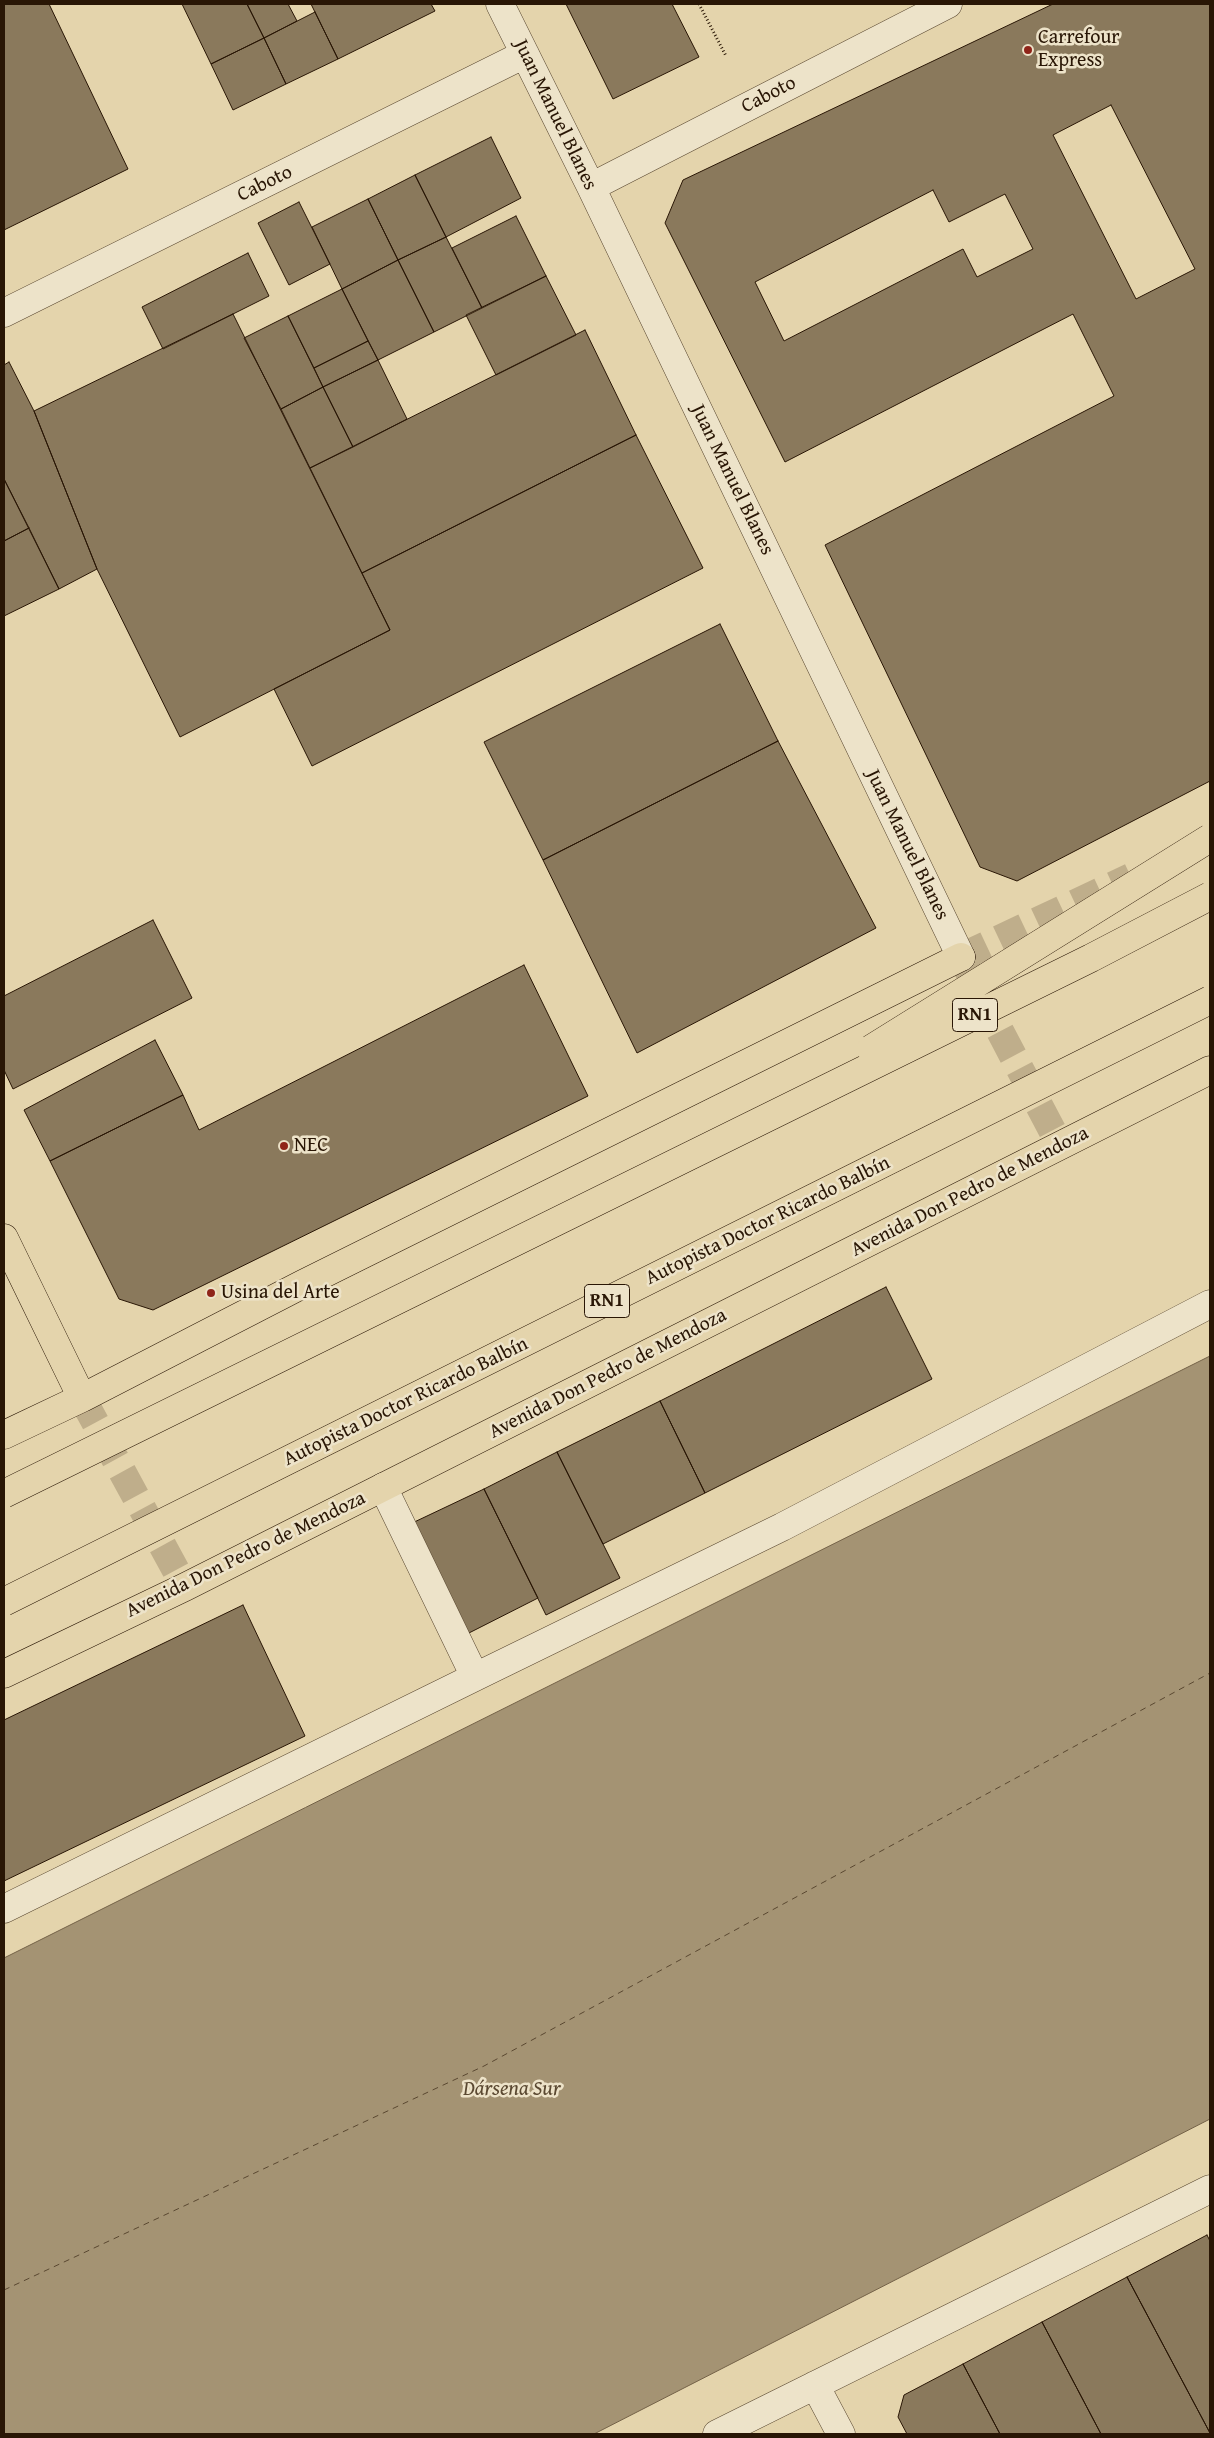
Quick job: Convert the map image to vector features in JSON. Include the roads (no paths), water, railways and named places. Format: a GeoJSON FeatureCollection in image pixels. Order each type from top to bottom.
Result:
{"type":"FeatureCollection","features":[{"type":"Feature","properties":{"kind":"main road"},"geometry":{"type":"LineString","coordinates":[[738,1132],[1210,838]]}},
{"type":"Feature","properties":{"kind":"main road","name":"RN1"},"geometry":{"type":"LineString","coordinates":[[4,1494],[1091,958],[1210,896]]}},
{"type":"Feature","properties":{"kind":"main road"},"geometry":{"type":"LineString","coordinates":[[4,1435],[82,1398],[312,1279],[961,958]]}},
{"type":"Feature","properties":{"kind":"main road","name":"Autopista Doctor Ricardo Balbín"},"geometry":{"type":"LineString","coordinates":[[4,1602],[1210,1000]]}},
{"type":"Feature","properties":{"kind":"main road","name":"Avenida Don Pedro de Mendoza"},"geometry":{"type":"LineString","coordinates":[[4,1674],[383,1487],[1210,1070]]}},
{"type":"Feature","properties":{"kind":"main road"},"geometry":{"type":"LineString","coordinates":[[4,1238],[82,1398]]}},
{"type":"Feature","properties":{"kind":"street","name":"Juan Manuel Blanes"},"geometry":{"type":"LineString","coordinates":[[500,4],[591,187],[961,958]]}},
{"type":"Feature","properties":{"kind":"street","name":"Caboto"},"geometry":{"type":"LineString","coordinates":[[591,187],[948,4]]}},
{"type":"Feature","properties":{"kind":"street","name":"Caboto"},"geometry":{"type":"LineString","coordinates":[[4,313],[525,54]]}},
{"type":"Feature","properties":{"kind":"street"},"geometry":{"type":"LineString","coordinates":[[4,1909],[782,1527],[1210,1304]]}},
{"type":"Feature","properties":{"kind":"street"},"geometry":{"type":"LineString","coordinates":[[383,1487],[475,1677]]}},
{"type":"Feature","properties":{"kind":"street"},"geometry":{"type":"LineString","coordinates":[[717,2434],[1210,2189]]}},
{"type":"Feature","properties":{"kind":"street"},"geometry":{"type":"LineString","coordinates":[[815,2385],[841,2434]]}},
{"type":"Feature","properties":{"kind":"water","name":"Dársena Sur"},"geometry":{"type":"Polygon","coordinates":[[[1210,1356],[1210,2119],[594,2434],[4,2434],[4,1958],[1210,1356]]]}},
{"type":"Feature","properties":{"kind":"tunnel"},"geometry":{"type":"LineString","coordinates":[[961,957],[1131,877]]}},
{"type":"Feature","properties":{"kind":"tunnel"},"geometry":{"type":"LineString","coordinates":[[961,957],[1061,1147]]}},
{"type":"Feature","properties":{"kind":"tunnel"},"geometry":{"type":"LineString","coordinates":[[82,1398],[185,1587]]}},
{"type":"Feature","properties":{"kind":"place","name":"Carrefour Express"},"geometry":{"type":"Point","coordinates":[1028,50]}},
{"type":"Feature","properties":{"kind":"place","name":"NEC"},"geometry":{"type":"Point","coordinates":[284,1146]}},
{"type":"Feature","properties":{"kind":"place","name":"Usina del Arte"},"geometry":{"type":"Point","coordinates":[211,1293]}}]}
